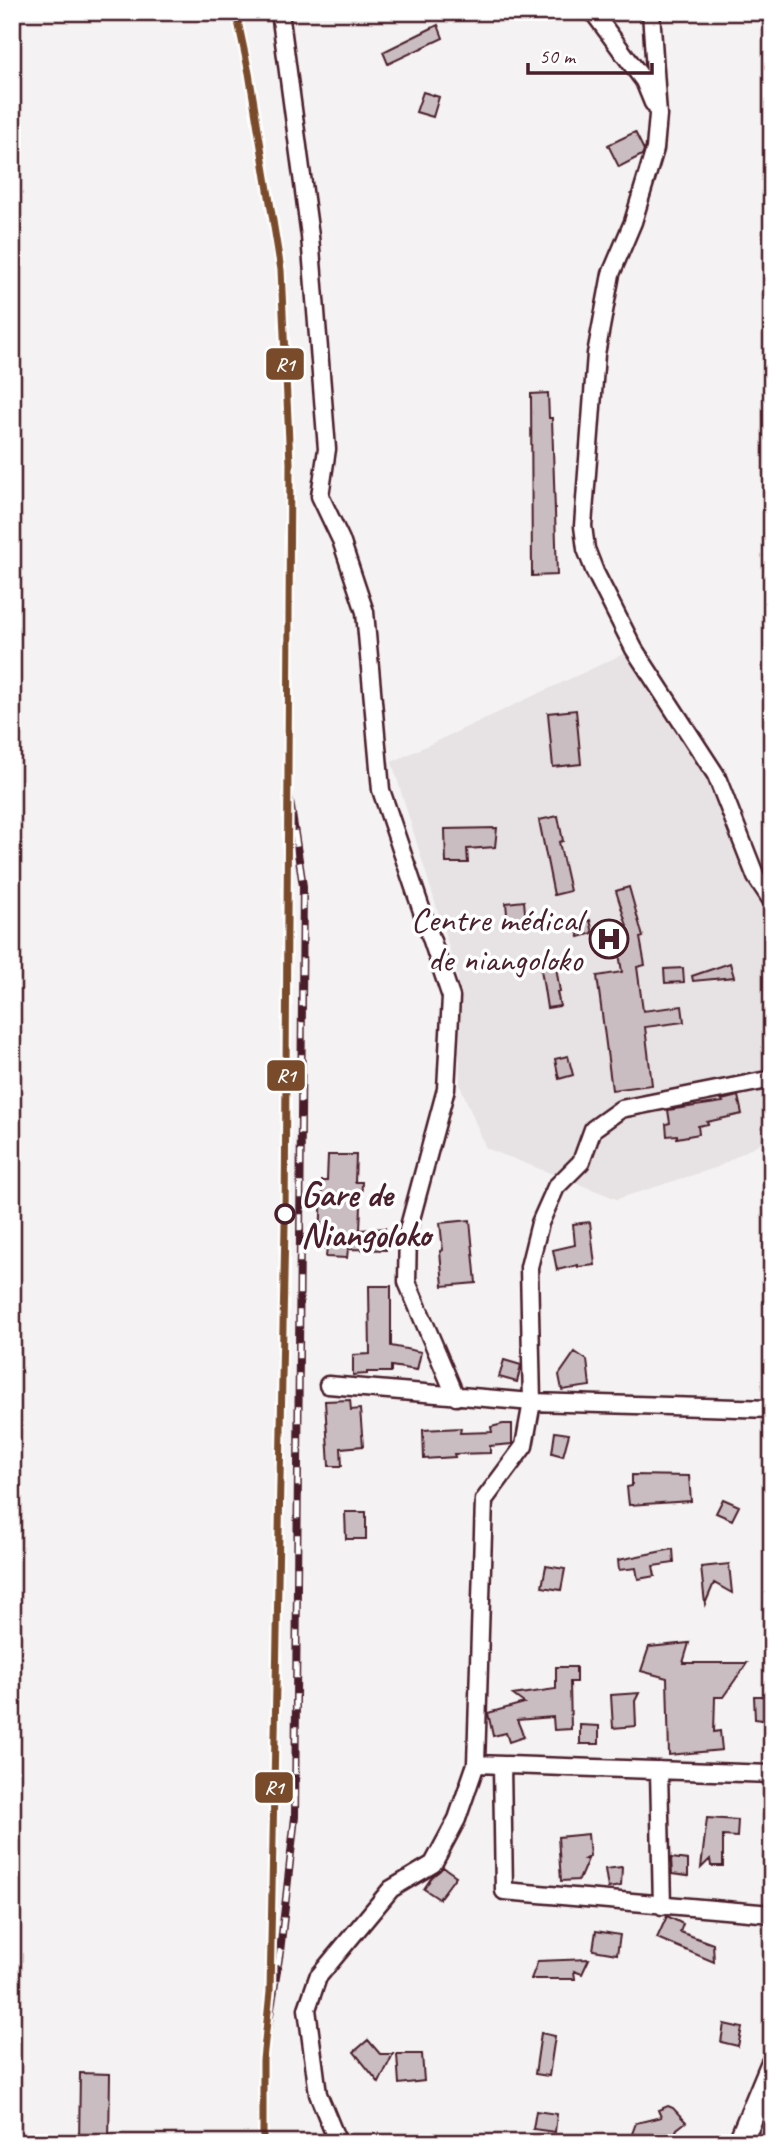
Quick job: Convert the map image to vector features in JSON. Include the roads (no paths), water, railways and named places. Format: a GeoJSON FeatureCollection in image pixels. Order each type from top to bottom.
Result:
{"type":"FeatureCollection","features":[{"type":"Feature","properties":{"kind":"main road"},"geometry":{"type":"LineString","coordinates":[[740,2143],[772,2066]]}},
{"type":"Feature","properties":{"kind":"street"},"geometry":{"type":"LineString","coordinates":[[280,12],[310,236],[327,449],[320,496],[341,540],[365,612],[381,790],[451,997],[446,1089],[408,1230],[407,1282],[456,1397]]}},
{"type":"Feature","properties":{"kind":"street"},"geometry":{"type":"LineString","coordinates":[[593,12],[644,81],[659,115]]}},
{"type":"Feature","properties":{"kind":"street"},"geometry":{"type":"LineString","coordinates":[[651,12],[659,115],[654,149],[633,222],[611,274],[596,354],[583,526],[586,549],[594,572],[634,649],[716,775],[756,877],[772,901]]}},
{"type":"Feature","properties":{"kind":"street"},"geometry":{"type":"LineString","coordinates":[[338,2143],[318,2094],[307,2009],[318,1977],[391,1889],[433,1864],[457,1819],[476,1764],[484,1500],[524,1446],[532,1402],[529,1267],[540,1223],[556,1187],[581,1162],[593,1129],[621,1109],[772,1079]]}},
{"type":"Feature","properties":{"kind":"street"},"geometry":{"type":"LineString","coordinates":[[328,1385],[532,1402],[772,1409]]}},
{"type":"Feature","properties":{"kind":"street"},"geometry":{"type":"LineString","coordinates":[[476,1764],[772,1774]]}},
{"type":"Feature","properties":{"kind":"street"},"geometry":{"type":"LineString","coordinates":[[502,1765],[504,1891],[772,1914]]}},
{"type":"Feature","properties":{"kind":"street"},"geometry":{"type":"LineString","coordinates":[[659,1770],[662,1906]]}},
{"type":"Feature","properties":{"kind":"railway"},"geometry":{"type":"LineString","coordinates":[[263,2060],[280,1952],[295,1817],[303,886],[289,794]]}},
{"type":"Feature","properties":{"kind":"place","name":"Centre médical de niangoloko"},"geometry":{"type":"Point","coordinates":[609,939]}},
{"type":"Feature","properties":{"kind":"place","name":"Gare de Niangoloko"},"geometry":{"type":"Point","coordinates":[285,1214]}}]}
